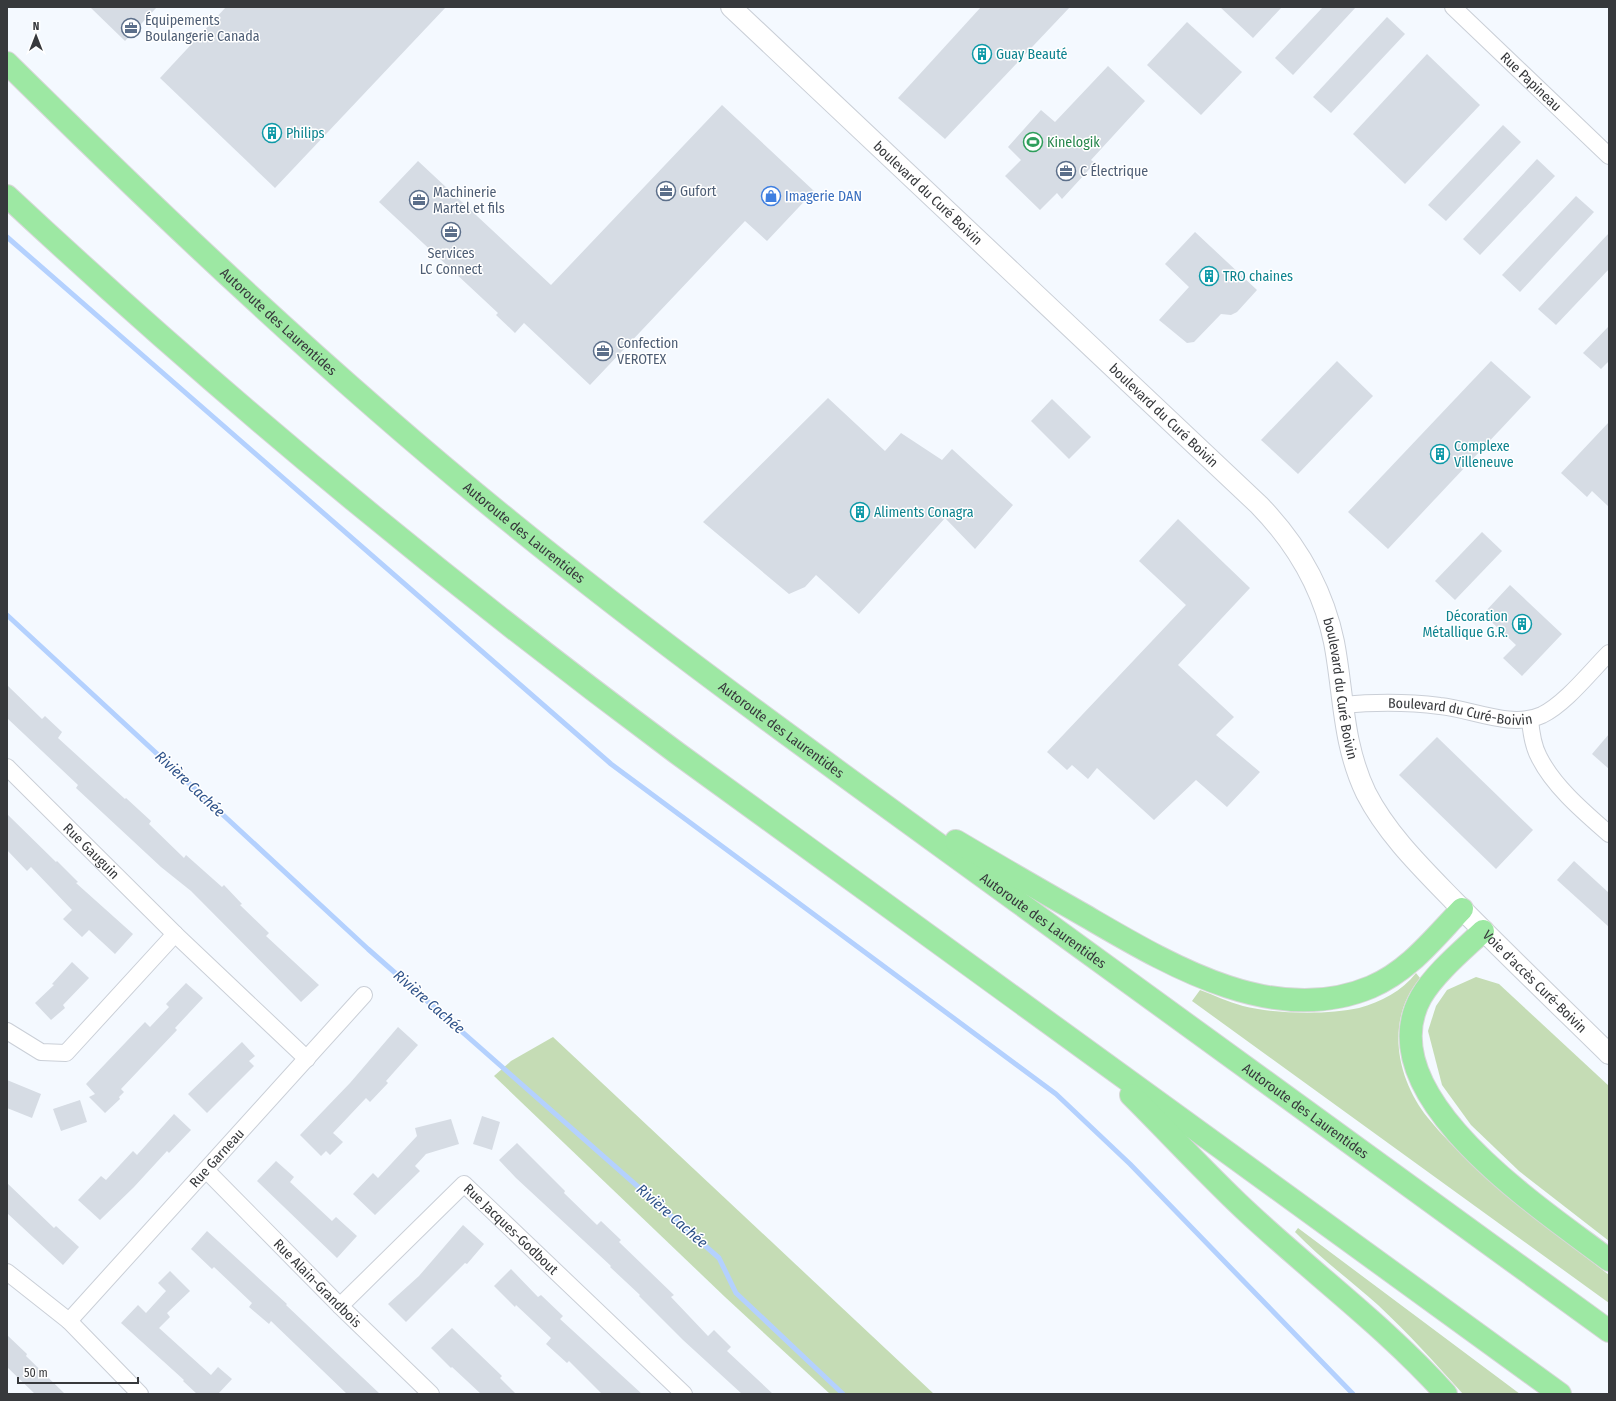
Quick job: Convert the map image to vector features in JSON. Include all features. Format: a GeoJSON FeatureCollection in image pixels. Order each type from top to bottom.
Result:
{"type":"FeatureCollection","features":[{"type":"Feature","properties":{"kind":"highway","name":"Autoroute des Laurentides"},"geometry":{"type":"LineString","coordinates":[[7,63],[242,289],[403,432],[506,518],[610,601],[853,782],[1609,1331]]}},
{"type":"Feature","properties":{"kind":"highway"},"geometry":{"type":"LineString","coordinates":[[7,196],[131,310],[261,424],[359,506],[493,613],[678,754],[1560,1394]]}},
{"type":"Feature","properties":{"kind":"highway"},"geometry":{"type":"LineString","coordinates":[[853,782],[1156,956],[1214,982],[1260,995],[1288,998],[1321,998],[1356,993],[1372,987],[1399,972],[1413,960],[1462,909]]}},
{"type":"Feature","properties":{"kind":"highway"},"geometry":{"type":"LineString","coordinates":[[1483,930],[1442,971],[1421,998],[1415,1011],[1411,1036],[1414,1057],[1420,1078],[1440,1114],[1480,1157],[1550,1215],[1609,1260]]}},
{"type":"Feature","properties":{"kind":"highway"},"geometry":{"type":"LineString","coordinates":[[1085,1049],[1245,1209],[1369,1318],[1425,1371],[1446,1394]]}},
{"type":"Feature","properties":{"kind":"street","name":"boulevard du Curé Boivin"},"geometry":{"type":"LineString","coordinates":[[731,7],[1274,520],[1298,553],[1314,581],[1322,601],[1334,642],[1346,732],[1351,756],[1368,795],[1402,846],[1462,909]]}},
{"type":"Feature","properties":{"kind":"street","name":"Rue Papineau"},"geometry":{"type":"LineString","coordinates":[[1453,7],[1609,156]]}},
{"type":"Feature","properties":{"kind":"street"},"geometry":{"type":"LineString","coordinates":[[1530,719],[1541,715],[1555,706],[1609,653]]}},
{"type":"Feature","properties":{"kind":"street","name":"Boulevard du Curé-Boivin"},"geometry":{"type":"LineString","coordinates":[[1342,705],[1371,703],[1429,704],[1473,711],[1509,720],[1530,719],[1535,748],[1544,766],[1566,793],[1609,834]]}},
{"type":"Feature","properties":{"kind":"street","name":"Rue Gauguin"},"geometry":{"type":"LineString","coordinates":[[7,767],[175,934],[307,1058]]}},
{"type":"Feature","properties":{"kind":"street","name":"Voie d'accès Curé-Boivin"},"geometry":{"type":"LineString","coordinates":[[1462,909],[1609,1054]]}},
{"type":"Feature","properties":{"kind":"street"},"geometry":{"type":"LineString","coordinates":[[7,1032],[41,1052],[66,1053],[175,934]]}},
{"type":"Feature","properties":{"kind":"street","name":"Rue Garneau"},"geometry":{"type":"LineString","coordinates":[[69,1321],[364,995]]}},
{"type":"Feature","properties":{"kind":"street","name":"Rue Alain-Grandbois"},"geometry":{"type":"LineString","coordinates":[[206,1170],[340,1306],[432,1394]]}},
{"type":"Feature","properties":{"kind":"street","name":"Rue Jacques-Godbout"},"geometry":{"type":"LineString","coordinates":[[340,1306],[464,1184],[684,1394]]}},
{"type":"Feature","properties":{"kind":"street"},"geometry":{"type":"LineString","coordinates":[[7,1272],[69,1321],[140,1394]]}},
{"type":"Feature","properties":{"kind":"green space"},"geometry":{"type":"Polygon","coordinates":[[[1416,973],[1420,978],[1409,994],[1402,1012],[1399,1030],[1399,1049],[1402,1067],[1408,1085],[1417,1102],[1428,1118],[1448,1141],[1491,1182],[1537,1220],[1609,1275],[1609,1303],[1192,1001],[1200,990],[1255,1009],[1301,1013],[1332,1012],[1367,1006],[1383,999],[1398,990],[1416,973]]]}},
{"type":"Feature","properties":{"kind":"green space"},"geometry":{"type":"Polygon","coordinates":[[[1476,977],[1499,984],[1609,1086],[1609,1241],[1519,1171],[1471,1125],[1442,1085],[1428,1031],[1436,1006],[1447,990],[1476,977]]]}},
{"type":"Feature","properties":{"kind":"green space"},"geometry":{"type":"Polygon","coordinates":[[[553,1037],[934,1394],[830,1394],[725,1297],[494,1076],[511,1061],[553,1037]]]}},
{"type":"Feature","properties":{"kind":"green space"},"geometry":{"type":"Polygon","coordinates":[[[1298,1228],[1520,1394],[1463,1394],[1422,1349],[1378,1305],[1295,1232],[1298,1228]]]}},
{"type":"Feature","properties":{"kind":"building"},"geometry":{"type":"Polygon","coordinates":[[[90,7],[157,7],[125,41],[90,7]]]}},
{"type":"Feature","properties":{"kind":"building","name":"Philips"},"geometry":{"type":"Polygon","coordinates":[[[226,7],[446,7],[275,188],[160,78],[226,7]]]}},
{"type":"Feature","properties":{"kind":"building","name":"Guay Beauté"},"geometry":{"type":"Polygon","coordinates":[[[981,7],[1070,7],[945,139],[898,98],[981,7]]]}},
{"type":"Feature","properties":{"kind":"building"},"geometry":{"type":"Polygon","coordinates":[[[1220,7],[1282,7],[1253,38],[1220,7]]]}},
{"type":"Feature","properties":{"kind":"building"},"geometry":{"type":"Polygon","coordinates":[[[1323,7],[1356,7],[1293,75],[1275,58],[1323,7]]]}},
{"type":"Feature","properties":{"kind":"building"},"geometry":{"type":"Polygon","coordinates":[[[1387,17],[1405,34],[1331,113],[1313,97],[1387,17]]]}},
{"type":"Feature","properties":{"kind":"building"},"geometry":{"type":"Polygon","coordinates":[[[1187,22],[1242,72],[1201,115],[1147,65],[1187,22]]]}},
{"type":"Feature","properties":{"kind":"building"},"geometry":{"type":"Polygon","coordinates":[[[1427,54],[1480,105],[1405,184],[1353,134],[1427,54]]]}},
{"type":"Feature","properties":{"kind":"building"},"geometry":{"type":"Polygon","coordinates":[[[1108,66],[1145,101],[1091,160],[1095,163],[1062,199],[1057,193],[1040,210],[1005,176],[1021,160],[1008,147],[1041,110],[1055,122],[1108,66]]]}},
{"type":"Feature","properties":{"kind":"building"},"geometry":{"type":"Polygon","coordinates":[[[722,105],[814,191],[767,241],[745,221],[590,385],[524,323],[515,333],[496,315],[498,313],[379,202],[418,161],[551,285],[722,105]]]}},
{"type":"Feature","properties":{"kind":"building"},"geometry":{"type":"Polygon","coordinates":[[[1503,125],[1521,142],[1446,221],[1428,205],[1503,125]]]}},
{"type":"Feature","properties":{"kind":"building"},"geometry":{"type":"Polygon","coordinates":[[[1537,159],[1555,176],[1480,255],[1463,239],[1537,159]]]}},
{"type":"Feature","properties":{"kind":"building"},"geometry":{"type":"Polygon","coordinates":[[[1576,196],[1594,212],[1520,292],[1502,275],[1576,196]]]}},
{"type":"Feature","properties":{"kind":"building","name":"TRO chaines"},"geometry":{"type":"Polygon","coordinates":[[[1195,232],[1257,290],[1237,312],[1231,315],[1221,314],[1194,342],[1187,343],[1159,320],[1189,287],[1165,264],[1195,232]]]}},
{"type":"Feature","properties":{"kind":"building"},"geometry":{"type":"Polygon","coordinates":[[[1609,233],[1609,269],[1556,325],[1538,309],[1609,233]]]}},
{"type":"Feature","properties":{"kind":"building"},"geometry":{"type":"Polygon","coordinates":[[[1609,326],[1609,361],[1601,369],[1583,353],[1609,326]]]}},
{"type":"Feature","properties":{"kind":"building"},"geometry":{"type":"Polygon","coordinates":[[[1337,361],[1373,396],[1298,474],[1261,440],[1337,361]]]}},
{"type":"Feature","properties":{"kind":"building","name":"Complexe Villeneuve"},"geometry":{"type":"Polygon","coordinates":[[[1491,361],[1531,397],[1388,549],[1348,512],[1491,361]]]}},
{"type":"Feature","properties":{"kind":"building","name":"Aliments Conagra"},"geometry":{"type":"Polygon","coordinates":[[[828,398],[885,451],[901,433],[942,460],[952,449],[1013,505],[975,549],[945,518],[859,614],[816,575],[805,587],[789,594],[703,522],[828,398]]]}},
{"type":"Feature","properties":{"kind":"building"},"geometry":{"type":"Polygon","coordinates":[[[1052,399],[1091,437],[1069,459],[1031,421],[1052,399]]]}},
{"type":"Feature","properties":{"kind":"building"},"geometry":{"type":"Polygon","coordinates":[[[1609,422],[1609,507],[1592,491],[1587,497],[1561,473],[1609,422]]]}},
{"type":"Feature","properties":{"kind":"building"},"geometry":{"type":"Polygon","coordinates":[[[1178,519],[1250,588],[1178,665],[1234,717],[1216,735],[1260,772],[1227,807],[1196,780],[1154,820],[1097,768],[1088,779],[1072,765],[1067,770],[1047,752],[1186,605],[1139,561],[1178,519]]]}},
{"type":"Feature","properties":{"kind":"building"},"geometry":{"type":"Polygon","coordinates":[[[1482,532],[1502,551],[1455,600],[1435,581],[1482,532]]]}},
{"type":"Feature","properties":{"kind":"building","name":"Décoration Métallique G.R."},"geometry":{"type":"Polygon","coordinates":[[[1510,585],[1562,634],[1522,676],[1503,658],[1516,645],[1483,614],[1510,585]]]}},
{"type":"Feature","properties":{"kind":"building"},"geometry":{"type":"Polygon","coordinates":[[[7,685],[42,719],[45,716],[62,732],[58,738],[151,821],[149,824],[184,858],[186,855],[222,887],[224,885],[242,904],[240,905],[269,933],[266,936],[319,985],[301,1002],[191,891],[161,867],[76,788],[78,785],[7,718],[7,685]]]}},
{"type":"Feature","properties":{"kind":"building"},"geometry":{"type":"Polygon","coordinates":[[[1609,734],[1609,769],[1592,754],[1609,734]]]}},
{"type":"Feature","properties":{"kind":"building"},"geometry":{"type":"Polygon","coordinates":[[[1437,737],[1533,830],[1496,869],[1399,775],[1437,737]]]}},
{"type":"Feature","properties":{"kind":"building"},"geometry":{"type":"Polygon","coordinates":[[[7,814],[78,882],[76,883],[133,934],[115,954],[89,930],[82,937],[63,919],[72,910],[31,867],[27,871],[7,850],[7,814]]]}},
{"type":"Feature","properties":{"kind":"building"},"geometry":{"type":"Polygon","coordinates":[[[1574,861],[1609,893],[1609,927],[1557,880],[1574,861]]]}},
{"type":"Feature","properties":{"kind":"building"},"geometry":{"type":"Polygon","coordinates":[[[72,962],[89,978],[63,1005],[65,1008],[51,1020],[35,1003],[54,985],[52,984],[72,962]]]}},
{"type":"Feature","properties":{"kind":"building"},"geometry":{"type":"Polygon","coordinates":[[[186,983],[203,998],[175,1028],[177,1030],[121,1089],[124,1092],[119,1097],[120,1099],[105,1113],[89,1097],[95,1094],[86,1084],[145,1022],[150,1027],[169,1007],[166,1004],[186,983]]]}},
{"type":"Feature","properties":{"kind":"building"},"geometry":{"type":"Polygon","coordinates":[[[398,1027],[418,1045],[386,1081],[388,1083],[370,1102],[366,1098],[333,1133],[343,1142],[330,1155],[326,1151],[321,1156],[300,1135],[350,1083],[398,1027]]]}},
{"type":"Feature","properties":{"kind":"building"},"geometry":{"type":"Polygon","coordinates":[[[242,1042],[255,1056],[249,1061],[254,1066],[207,1113],[188,1094],[242,1042]]]}},
{"type":"Feature","properties":{"kind":"building"},"geometry":{"type":"Polygon","coordinates":[[[7,1080],[41,1094],[32,1118],[7,1108],[7,1080]]]}},
{"type":"Feature","properties":{"kind":"building"},"geometry":{"type":"Polygon","coordinates":[[[80,1100],[87,1122],[61,1131],[53,1109],[80,1100]]]}},
{"type":"Feature","properties":{"kind":"building"},"geometry":{"type":"Polygon","coordinates":[[[174,1114],[191,1130],[169,1153],[167,1151],[134,1187],[100,1220],[78,1200],[101,1176],[106,1180],[133,1151],[137,1155],[174,1114]]]}},
{"type":"Feature","properties":{"kind":"building"},"geometry":{"type":"Polygon","coordinates":[[[482,1116],[500,1122],[492,1150],[473,1144],[482,1116]]]}},
{"type":"Feature","properties":{"kind":"building"},"geometry":{"type":"Polygon","coordinates":[[[451,1119],[459,1144],[426,1154],[415,1166],[420,1171],[375,1215],[353,1194],[373,1173],[378,1178],[417,1136],[415,1128],[451,1119]]]}},
{"type":"Feature","properties":{"kind":"building"},"geometry":{"type":"Polygon","coordinates":[[[517,1143],[565,1191],[564,1193],[597,1225],[601,1221],[621,1240],[619,1242],[674,1295],[671,1297],[708,1336],[714,1330],[731,1347],[727,1351],[773,1394],[742,1394],[683,1340],[639,1296],[640,1295],[610,1267],[611,1266],[516,1178],[499,1160],[517,1143]]]}},
{"type":"Feature","properties":{"kind":"building"},"geometry":{"type":"Polygon","coordinates":[[[276,1161],[294,1177],[290,1182],[332,1221],[336,1217],[357,1236],[337,1258],[257,1181],[276,1161]]]}},
{"type":"Feature","properties":{"kind":"building"},"geometry":{"type":"Polygon","coordinates":[[[7,1183],[54,1228],[56,1226],[79,1247],[63,1265],[7,1213],[7,1183]]]}},
{"type":"Feature","properties":{"kind":"building"},"geometry":{"type":"Polygon","coordinates":[[[463,1225],[484,1244],[467,1264],[465,1263],[406,1322],[388,1304],[419,1276],[463,1225]]]}},
{"type":"Feature","properties":{"kind":"building"},"geometry":{"type":"Polygon","coordinates":[[[207,1231],[287,1304],[286,1305],[380,1394],[347,1394],[271,1321],[269,1324],[249,1307],[252,1303],[214,1267],[212,1269],[191,1249],[207,1231]]]}},
{"type":"Feature","properties":{"kind":"building"},"geometry":{"type":"Polygon","coordinates":[[[511,1269],[538,1297],[541,1295],[563,1316],[560,1319],[642,1394],[602,1394],[569,1361],[567,1363],[546,1344],[551,1338],[516,1305],[515,1307],[494,1286],[511,1269]]]}},
{"type":"Feature","properties":{"kind":"building"},"geometry":{"type":"Polygon","coordinates":[[[170,1271],[190,1291],[167,1313],[170,1317],[159,1328],[211,1375],[218,1367],[232,1379],[218,1394],[197,1394],[183,1381],[184,1380],[121,1323],[138,1305],[146,1313],[166,1291],[158,1283],[170,1271]]]}},
{"type":"Feature","properties":{"kind":"building"},"geometry":{"type":"Polygon","coordinates":[[[452,1328],[502,1376],[500,1378],[516,1394],[481,1394],[431,1348],[452,1328]]]}},
{"type":"Feature","properties":{"kind":"building"},"geometry":{"type":"Polygon","coordinates":[[[7,1335],[65,1394],[35,1394],[7,1367],[7,1335]]]}},
{"type":"Feature","properties":{"kind":"waterway"},"geometry":{"type":"LineString","coordinates":[[7,237],[611,764],[1056,1094],[1130,1164],[1353,1394]]}},
{"type":"Feature","properties":{"kind":"waterway","name":"Rivière Cachée"},"geometry":{"type":"LineString","coordinates":[[7,615],[368,949],[719,1258],[736,1293],[843,1394]]}},
{"type":"Feature","properties":{"kind":"place","name":"Équipements Boulangerie Canada"},"geometry":{"type":"Point","coordinates":[131,28]}},
{"type":"Feature","properties":{"kind":"place","name":"Guay Beauté"},"geometry":{"type":"Point","coordinates":[982,54]}},
{"type":"Feature","properties":{"kind":"place","name":"Philips"},"geometry":{"type":"Point","coordinates":[272,133]}},
{"type":"Feature","properties":{"kind":"place","name":"Kinelogik"},"geometry":{"type":"Point","coordinates":[1033,142]}},
{"type":"Feature","properties":{"kind":"place","name":"C Électrique"},"geometry":{"type":"Point","coordinates":[1066,171]}},
{"type":"Feature","properties":{"kind":"place","name":"Gufort"},"geometry":{"type":"Point","coordinates":[666,191]}},
{"type":"Feature","properties":{"kind":"place","name":"Imagerie DAN"},"geometry":{"type":"Point","coordinates":[771,196]}},
{"type":"Feature","properties":{"kind":"place","name":"Machinerie Martel et fils"},"geometry":{"type":"Point","coordinates":[419,200]}},
{"type":"Feature","properties":{"kind":"place","name":"Services LC Connect"},"geometry":{"type":"Point","coordinates":[451,232]}},
{"type":"Feature","properties":{"kind":"place","name":"TRO chaines"},"geometry":{"type":"Point","coordinates":[1209,276]}},
{"type":"Feature","properties":{"kind":"place","name":"Confection VEROTEX"},"geometry":{"type":"Point","coordinates":[603,351]}},
{"type":"Feature","properties":{"kind":"place","name":"Complexe Villeneuve"},"geometry":{"type":"Point","coordinates":[1440,454]}},
{"type":"Feature","properties":{"kind":"place","name":"Aliments Conagra"},"geometry":{"type":"Point","coordinates":[860,512]}},
{"type":"Feature","properties":{"kind":"place","name":"Décoration Métallique G.R."},"geometry":{"type":"Point","coordinates":[1522,624]}}]}
